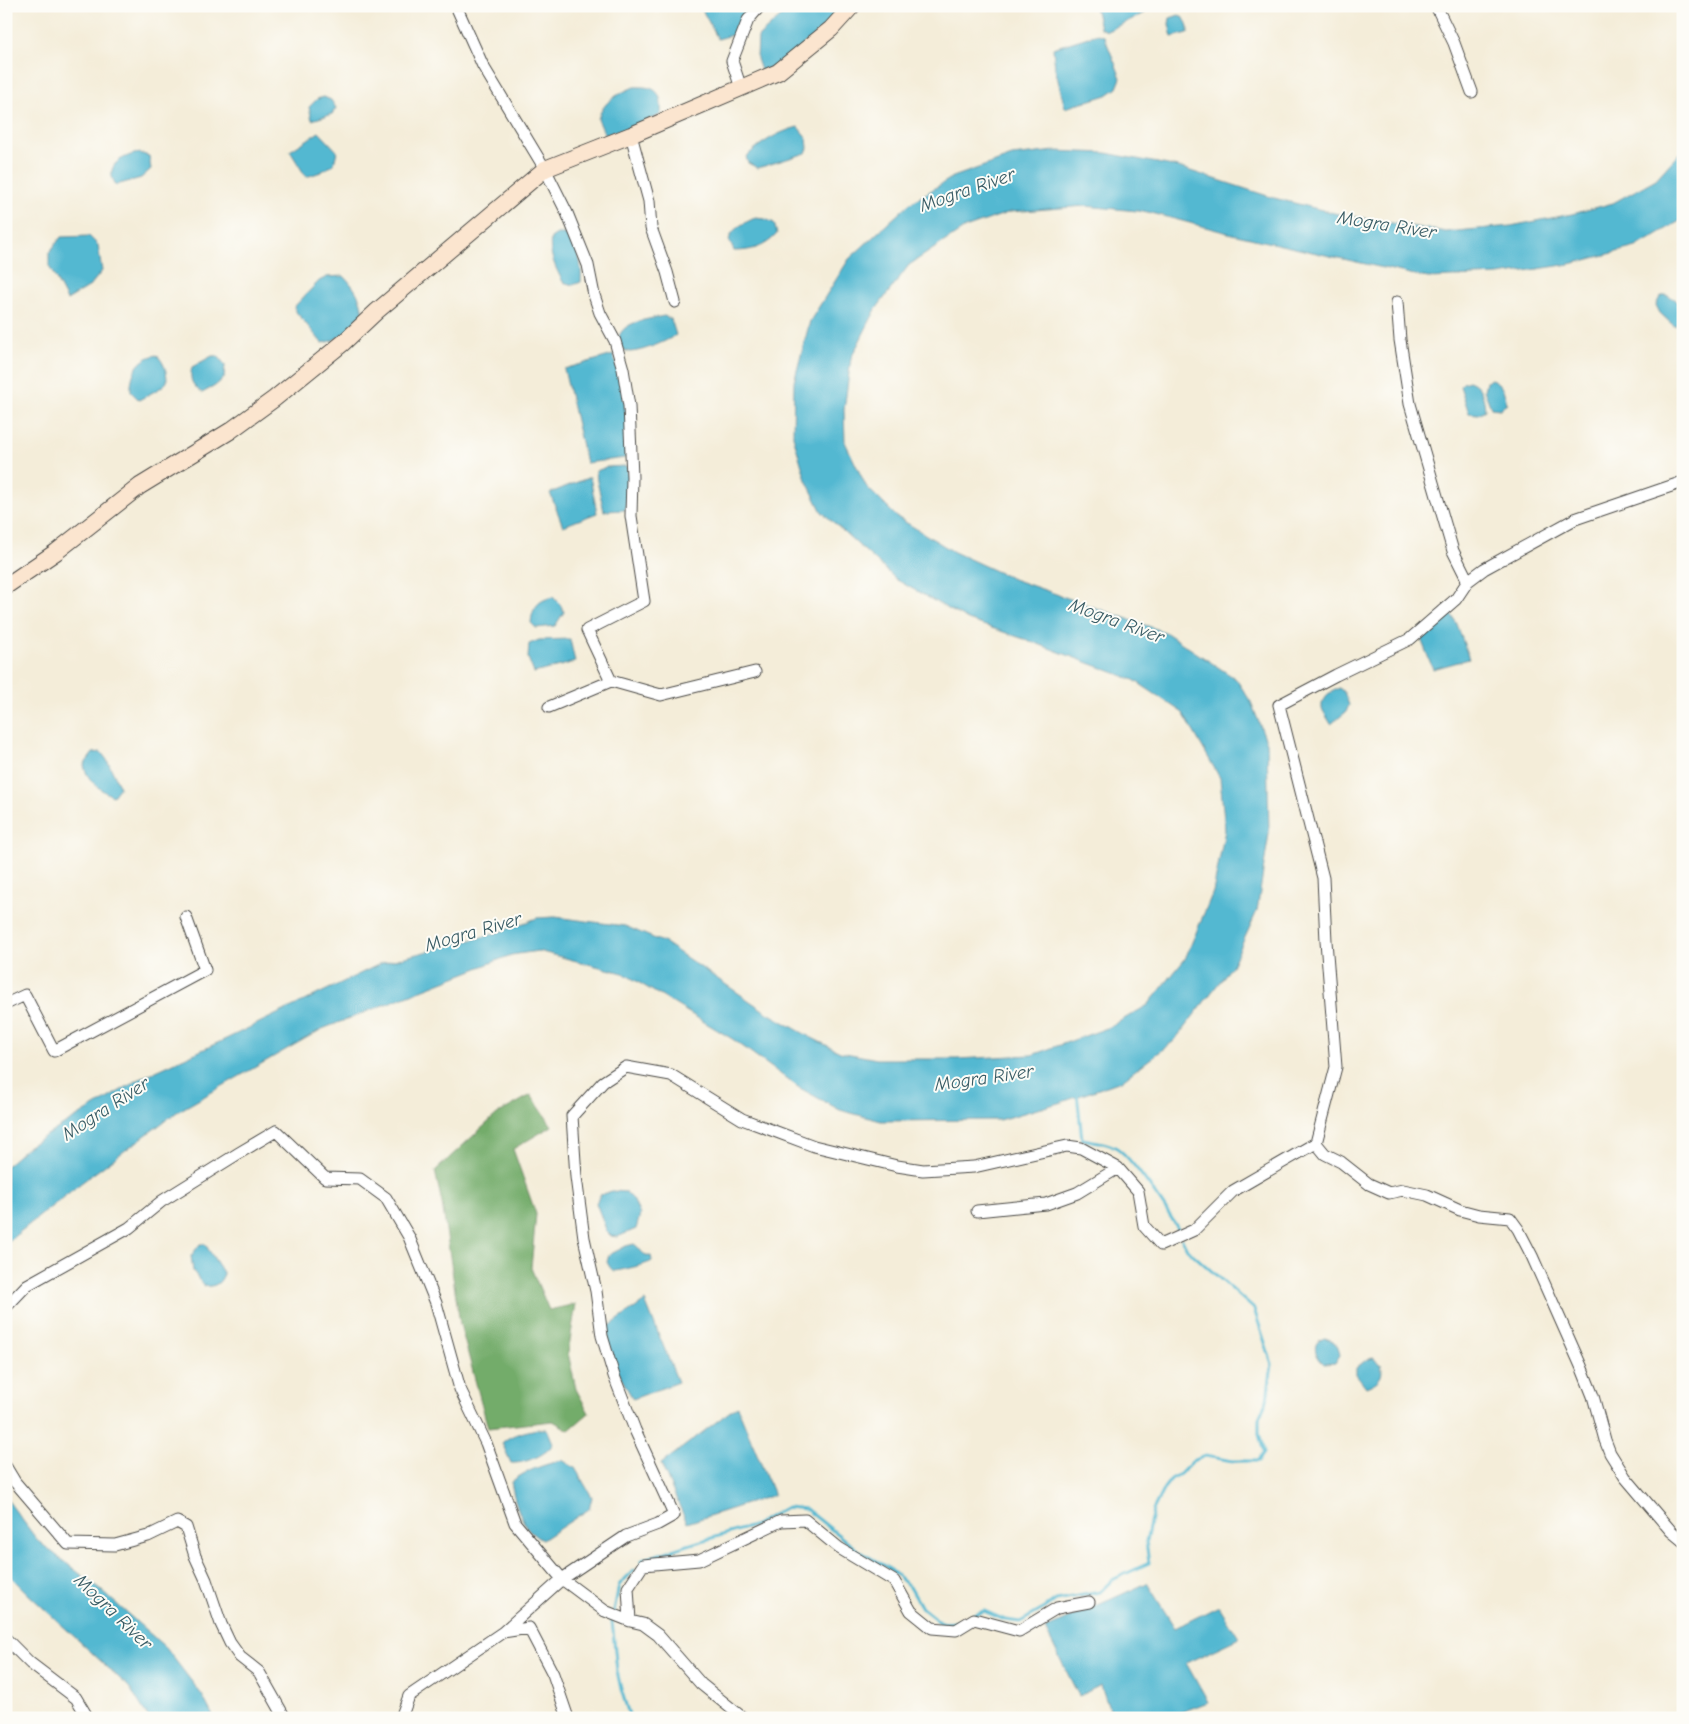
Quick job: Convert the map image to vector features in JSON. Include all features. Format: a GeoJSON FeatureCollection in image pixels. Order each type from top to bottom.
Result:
{"type":"FeatureCollection","features":[{"type":"Feature","properties":{"kind":"street"},"geometry":{"type":"LineString","coordinates":[[456,6],[483,66],[545,169],[567,213],[588,264],[594,295],[600,313],[615,341],[623,369],[629,406],[632,477],[631,516],[644,601],[587,630],[611,681]]}},
{"type":"Feature","properties":{"kind":"street"},"geometry":{"type":"LineString","coordinates":[[742,88],[732,61],[748,20],[760,6]]}},
{"type":"Feature","properties":{"kind":"street"},"geometry":{"type":"LineString","coordinates":[[6,586],[56,552],[140,486],[230,431],[274,399],[343,343],[377,311],[545,169],[631,135],[778,72],[831,29],[852,6]]}},
{"type":"Feature","properties":{"kind":"street"},"geometry":{"type":"LineString","coordinates":[[1436,6],[1454,43],[1472,92]]}},
{"type":"Feature","properties":{"kind":"street"},"geometry":{"type":"LineString","coordinates":[[631,135],[648,201],[651,228],[667,272],[675,302]]}},
{"type":"Feature","properties":{"kind":"street"},"geometry":{"type":"LineString","coordinates":[[1397,302],[1400,340],[1410,404],[1452,551],[1468,581]]}},
{"type":"Feature","properties":{"kind":"street"},"geometry":{"type":"LineString","coordinates":[[402,1718],[410,1696],[503,1632],[562,1579],[626,1536],[658,1524],[674,1515],[635,1430],[614,1376],[602,1336],[596,1291],[584,1238],[576,1177],[572,1116],[602,1082],[626,1067],[671,1075],[742,1119],[814,1146],[923,1170],[974,1166],[1067,1146],[1081,1148],[1118,1168],[1138,1191],[1144,1226],[1161,1245],[1194,1230],[1233,1192],[1316,1143],[1336,1067],[1323,878],[1279,705],[1410,639],[1456,599],[1468,581],[1484,568],[1575,519],[1683,482]]}},
{"type":"Feature","properties":{"kind":"street"},"geometry":{"type":"LineString","coordinates":[[549,707],[611,681],[660,695],[755,672]]}},
{"type":"Feature","properties":{"kind":"street"},"geometry":{"type":"LineString","coordinates":[[6,1004],[25,995],[54,1050],[205,970],[186,917]]}},
{"type":"Feature","properties":{"kind":"street"},"geometry":{"type":"LineString","coordinates":[[6,1307],[27,1285],[129,1228],[162,1201],[276,1131],[326,1178],[360,1179],[386,1198],[409,1237],[436,1303],[460,1389],[486,1443],[515,1523],[562,1579],[606,1611],[643,1624],[658,1635],[701,1684],[743,1718]]}},
{"type":"Feature","properties":{"kind":"street"},"geometry":{"type":"LineString","coordinates":[[1316,1143],[1325,1154],[1340,1162],[1369,1184],[1389,1193],[1403,1190],[1428,1195],[1460,1210],[1479,1215],[1510,1218],[1532,1256],[1581,1366],[1593,1396],[1604,1440],[1610,1453],[1625,1477],[1671,1530],[1683,1541]]}},
{"type":"Feature","properties":{"kind":"street"},"geometry":{"type":"LineString","coordinates":[[977,1210],[1046,1204],[1077,1193],[1118,1168]]}},
{"type":"Feature","properties":{"kind":"street"},"geometry":{"type":"LineString","coordinates":[[6,1467],[15,1482],[68,1544],[115,1545],[148,1536],[177,1522],[186,1527],[195,1556],[230,1643],[240,1657],[259,1672],[285,1718]]}},
{"type":"Feature","properties":{"kind":"street"},"geometry":{"type":"LineString","coordinates":[[630,1621],[628,1588],[643,1565],[699,1560],[781,1521],[805,1520],[839,1548],[894,1581],[911,1611],[932,1628],[956,1630],[974,1619],[1019,1632],[1057,1608],[1089,1602]]}},
{"type":"Feature","properties":{"kind":"street"},"geometry":{"type":"LineString","coordinates":[[503,1632],[529,1628],[553,1674],[568,1718]]}},
{"type":"Feature","properties":{"kind":"street"},"geometry":{"type":"LineString","coordinates":[[6,1639],[36,1668],[76,1698],[88,1718]]}},
{"type":"Feature","properties":{"kind":"green space"},"geometry":{"type":"Polygon","coordinates":[[[531,1095],[552,1126],[513,1149],[536,1214],[531,1268],[549,1310],[576,1304],[568,1353],[576,1389],[589,1413],[569,1430],[553,1421],[488,1428],[460,1324],[442,1203],[435,1171],[497,1114],[531,1095]]]}},
{"type":"Feature","properties":{"kind":"water"},"geometry":{"type":"Polygon","coordinates":[[[700,6],[744,6],[748,20],[739,33],[718,39],[700,6]]]}},
{"type":"Feature","properties":{"kind":"water"},"geometry":{"type":"Polygon","coordinates":[[[794,6],[829,6],[836,14],[796,55],[762,73],[757,59],[758,37],[794,6]]]}},
{"type":"Feature","properties":{"kind":"water"},"geometry":{"type":"Polygon","coordinates":[[[1095,6],[1143,6],[1145,13],[1107,31],[1100,28],[1095,6]]]}},
{"type":"Feature","properties":{"kind":"water"},"geometry":{"type":"Polygon","coordinates":[[[1179,15],[1186,22],[1188,33],[1172,37],[1169,24],[1170,18],[1179,15]]]}},
{"type":"Feature","properties":{"kind":"water"},"geometry":{"type":"Polygon","coordinates":[[[1098,34],[1104,36],[1121,78],[1117,88],[1107,95],[1065,108],[1055,68],[1053,48],[1098,34]]]}},
{"type":"Feature","properties":{"kind":"water"},"geometry":{"type":"Polygon","coordinates":[[[634,87],[652,89],[659,95],[661,114],[636,128],[605,135],[598,119],[603,107],[617,95],[634,87]]]}},
{"type":"Feature","properties":{"kind":"water"},"geometry":{"type":"Polygon","coordinates":[[[324,97],[331,100],[336,108],[332,114],[312,120],[309,107],[317,99],[324,97]]]}},
{"type":"Feature","properties":{"kind":"water"},"geometry":{"type":"Polygon","coordinates":[[[798,127],[807,138],[808,148],[806,153],[758,168],[748,163],[746,157],[757,147],[776,135],[798,127]]]}},
{"type":"Feature","properties":{"kind":"water"},"geometry":{"type":"Polygon","coordinates":[[[319,132],[337,151],[334,164],[321,172],[306,177],[290,151],[319,132]]]}},
{"type":"Feature","properties":{"kind":"water","name":"Mogra River"},"geometry":{"type":"Polygon","coordinates":[[[1683,149],[1683,219],[1636,247],[1570,264],[1499,275],[1428,278],[1232,234],[1148,212],[1085,206],[1010,212],[965,228],[909,265],[876,309],[851,358],[844,410],[845,442],[866,486],[897,517],[954,552],[1013,579],[1165,632],[1236,679],[1251,702],[1267,743],[1269,833],[1257,911],[1232,966],[1174,1041],[1121,1081],[1062,1102],[999,1120],[881,1121],[840,1110],[798,1087],[734,1040],[623,973],[538,951],[511,955],[322,1029],[177,1112],[81,1183],[6,1243],[6,1166],[27,1147],[143,1077],[382,963],[494,934],[537,918],[555,917],[625,926],[665,943],[766,1012],[810,1037],[840,1052],[877,1059],[957,1059],[1032,1055],[1110,1027],[1148,1005],[1185,959],[1213,892],[1225,830],[1220,778],[1183,713],[1134,680],[968,620],[897,580],[822,512],[806,480],[793,436],[794,382],[810,321],[849,259],[909,204],[953,177],[1012,156],[1055,151],[1106,153],[1178,167],[1274,198],[1338,214],[1446,232],[1511,226],[1572,214],[1613,203],[1656,179],[1683,149]]]}},
{"type":"Feature","properties":{"kind":"water"},"geometry":{"type":"Polygon","coordinates":[[[139,153],[149,156],[151,169],[141,178],[116,185],[112,172],[113,167],[121,159],[139,153]]]}},
{"type":"Feature","properties":{"kind":"water"},"geometry":{"type":"Polygon","coordinates":[[[755,218],[765,219],[774,223],[777,234],[768,242],[758,247],[734,251],[729,240],[733,232],[739,226],[755,218]]]}},
{"type":"Feature","properties":{"kind":"water"},"geometry":{"type":"Polygon","coordinates":[[[557,234],[566,234],[577,251],[581,269],[581,282],[573,285],[563,282],[560,277],[553,261],[550,244],[551,238],[557,234]]]}},
{"type":"Feature","properties":{"kind":"water"},"geometry":{"type":"Polygon","coordinates":[[[89,236],[98,245],[102,271],[90,286],[67,300],[49,266],[49,253],[61,237],[89,236]]]}},
{"type":"Feature","properties":{"kind":"water"},"geometry":{"type":"Polygon","coordinates":[[[344,276],[357,293],[363,314],[350,329],[339,337],[322,343],[294,307],[319,281],[327,277],[344,276]]]}},
{"type":"Feature","properties":{"kind":"water"},"geometry":{"type":"Polygon","coordinates":[[[1665,295],[1675,299],[1680,305],[1683,323],[1674,326],[1660,313],[1656,305],[1660,297],[1665,295]]]}},
{"type":"Feature","properties":{"kind":"water"},"geometry":{"type":"Polygon","coordinates":[[[664,316],[671,319],[676,335],[666,341],[634,352],[628,352],[619,346],[619,337],[626,327],[664,316]]]}},
{"type":"Feature","properties":{"kind":"water"},"geometry":{"type":"Polygon","coordinates":[[[157,355],[165,367],[167,382],[162,387],[139,400],[131,392],[132,379],[136,368],[140,363],[157,355]]]}},
{"type":"Feature","properties":{"kind":"water"},"geometry":{"type":"Polygon","coordinates":[[[613,355],[623,386],[628,427],[625,458],[586,463],[564,369],[613,355]]]}},
{"type":"Feature","properties":{"kind":"water"},"geometry":{"type":"Polygon","coordinates":[[[212,356],[218,356],[225,365],[224,378],[215,386],[202,393],[192,382],[192,367],[212,356]]]}},
{"type":"Feature","properties":{"kind":"water"},"geometry":{"type":"Polygon","coordinates":[[[1491,379],[1500,386],[1505,396],[1507,404],[1500,409],[1491,408],[1484,390],[1486,382],[1491,379]]]}},
{"type":"Feature","properties":{"kind":"water"},"geometry":{"type":"Polygon","coordinates":[[[1469,381],[1480,389],[1483,397],[1485,410],[1478,414],[1469,413],[1460,386],[1469,381]]]}},
{"type":"Feature","properties":{"kind":"water"},"geometry":{"type":"Polygon","coordinates":[[[627,466],[629,488],[625,510],[604,511],[596,471],[607,467],[627,466]]]}},
{"type":"Feature","properties":{"kind":"water"},"geometry":{"type":"Polygon","coordinates":[[[590,477],[597,513],[563,526],[550,493],[590,477]]]}},
{"type":"Feature","properties":{"kind":"water"},"geometry":{"type":"Polygon","coordinates":[[[553,597],[560,604],[564,612],[555,626],[536,628],[531,623],[534,609],[543,600],[553,597]]]}},
{"type":"Feature","properties":{"kind":"water"},"geometry":{"type":"Polygon","coordinates":[[[1451,614],[1457,624],[1469,659],[1433,669],[1421,639],[1451,614]]]}},
{"type":"Feature","properties":{"kind":"water"},"geometry":{"type":"Polygon","coordinates":[[[570,639],[575,662],[534,673],[528,658],[529,644],[539,640],[570,639]]]}},
{"type":"Feature","properties":{"kind":"water"},"geometry":{"type":"Polygon","coordinates":[[[1339,688],[1344,692],[1349,705],[1346,712],[1331,724],[1322,709],[1322,704],[1328,694],[1339,688]]]}},
{"type":"Feature","properties":{"kind":"water"},"geometry":{"type":"Polygon","coordinates":[[[101,752],[120,787],[113,796],[94,784],[85,770],[84,765],[93,753],[101,752]]]}},
{"type":"Feature","properties":{"kind":"water"},"geometry":{"type":"Polygon","coordinates":[[[612,1191],[626,1192],[633,1199],[640,1215],[636,1229],[617,1237],[611,1236],[607,1232],[596,1203],[600,1195],[612,1191]]]}},
{"type":"Feature","properties":{"kind":"water"},"geometry":{"type":"Polygon","coordinates":[[[200,1244],[205,1244],[224,1274],[219,1282],[211,1286],[204,1286],[193,1271],[191,1256],[200,1244]]]}},
{"type":"Feature","properties":{"kind":"water"},"geometry":{"type":"Polygon","coordinates":[[[634,1244],[646,1255],[651,1255],[652,1261],[617,1271],[611,1269],[607,1262],[609,1255],[634,1244]]]}},
{"type":"Feature","properties":{"kind":"water"},"geometry":{"type":"Polygon","coordinates":[[[645,1301],[678,1382],[633,1399],[608,1355],[608,1327],[645,1301]]]}},
{"type":"Feature","properties":{"kind":"water"},"geometry":{"type":"Polygon","coordinates":[[[1325,1338],[1334,1342],[1338,1349],[1340,1355],[1335,1363],[1324,1364],[1316,1353],[1317,1343],[1325,1338]]]}},
{"type":"Feature","properties":{"kind":"water"},"geometry":{"type":"Polygon","coordinates":[[[1373,1358],[1381,1364],[1382,1372],[1377,1381],[1366,1387],[1356,1374],[1356,1368],[1366,1360],[1373,1358]]]}},
{"type":"Feature","properties":{"kind":"water"},"geometry":{"type":"Polygon","coordinates":[[[737,1406],[774,1495],[687,1523],[661,1464],[737,1406]]]}},
{"type":"Feature","properties":{"kind":"water"},"geometry":{"type":"Polygon","coordinates":[[[537,1429],[547,1429],[553,1443],[550,1447],[535,1458],[511,1463],[502,1443],[514,1435],[537,1429]]]}},
{"type":"Feature","properties":{"kind":"water"},"geometry":{"type":"Polygon","coordinates":[[[562,1460],[575,1468],[592,1497],[589,1509],[542,1540],[529,1530],[524,1523],[517,1507],[511,1482],[529,1471],[562,1460]]]}},
{"type":"Feature","properties":{"kind":"water","name":"Mogra River"},"geometry":{"type":"Polygon","coordinates":[[[6,1498],[38,1541],[102,1591],[166,1648],[202,1695],[214,1718],[149,1718],[129,1687],[6,1572],[6,1498]]]}},
{"type":"Feature","properties":{"kind":"water"},"geometry":{"type":"Polygon","coordinates":[[[1147,1583],[1175,1628],[1219,1606],[1239,1638],[1186,1663],[1208,1702],[1166,1718],[1112,1718],[1101,1685],[1079,1696],[1045,1629],[1147,1583]]]}},
{"type":"Feature","properties":{"kind":"waterway"},"geometry":{"type":"LineString","coordinates":[[1077,1093],[1082,1139],[1107,1144],[1122,1152],[1150,1187],[1180,1233]]}},
{"type":"Feature","properties":{"kind":"waterway"},"geometry":{"type":"LineString","coordinates":[[974,1614],[984,1611],[1005,1620],[1020,1622],[1056,1600],[1100,1592],[1112,1580],[1149,1563],[1146,1541],[1153,1510],[1164,1488],[1171,1479],[1180,1474],[1193,1461],[1205,1456],[1233,1461],[1258,1461],[1264,1453],[1259,1434],[1259,1418],[1267,1400],[1272,1364],[1254,1309],[1187,1249],[1182,1239]]}},
{"type":"Feature","properties":{"kind":"waterway"},"geometry":{"type":"LineString","coordinates":[[641,1562],[644,1559],[753,1526],[787,1507],[806,1509],[856,1549],[891,1570],[910,1587],[922,1608],[941,1623],[960,1622]]}},
{"type":"Feature","properties":{"kind":"waterway"},"geometry":{"type":"LineString","coordinates":[[630,1718],[617,1671],[612,1621],[619,1585],[634,1570]]}}]}
